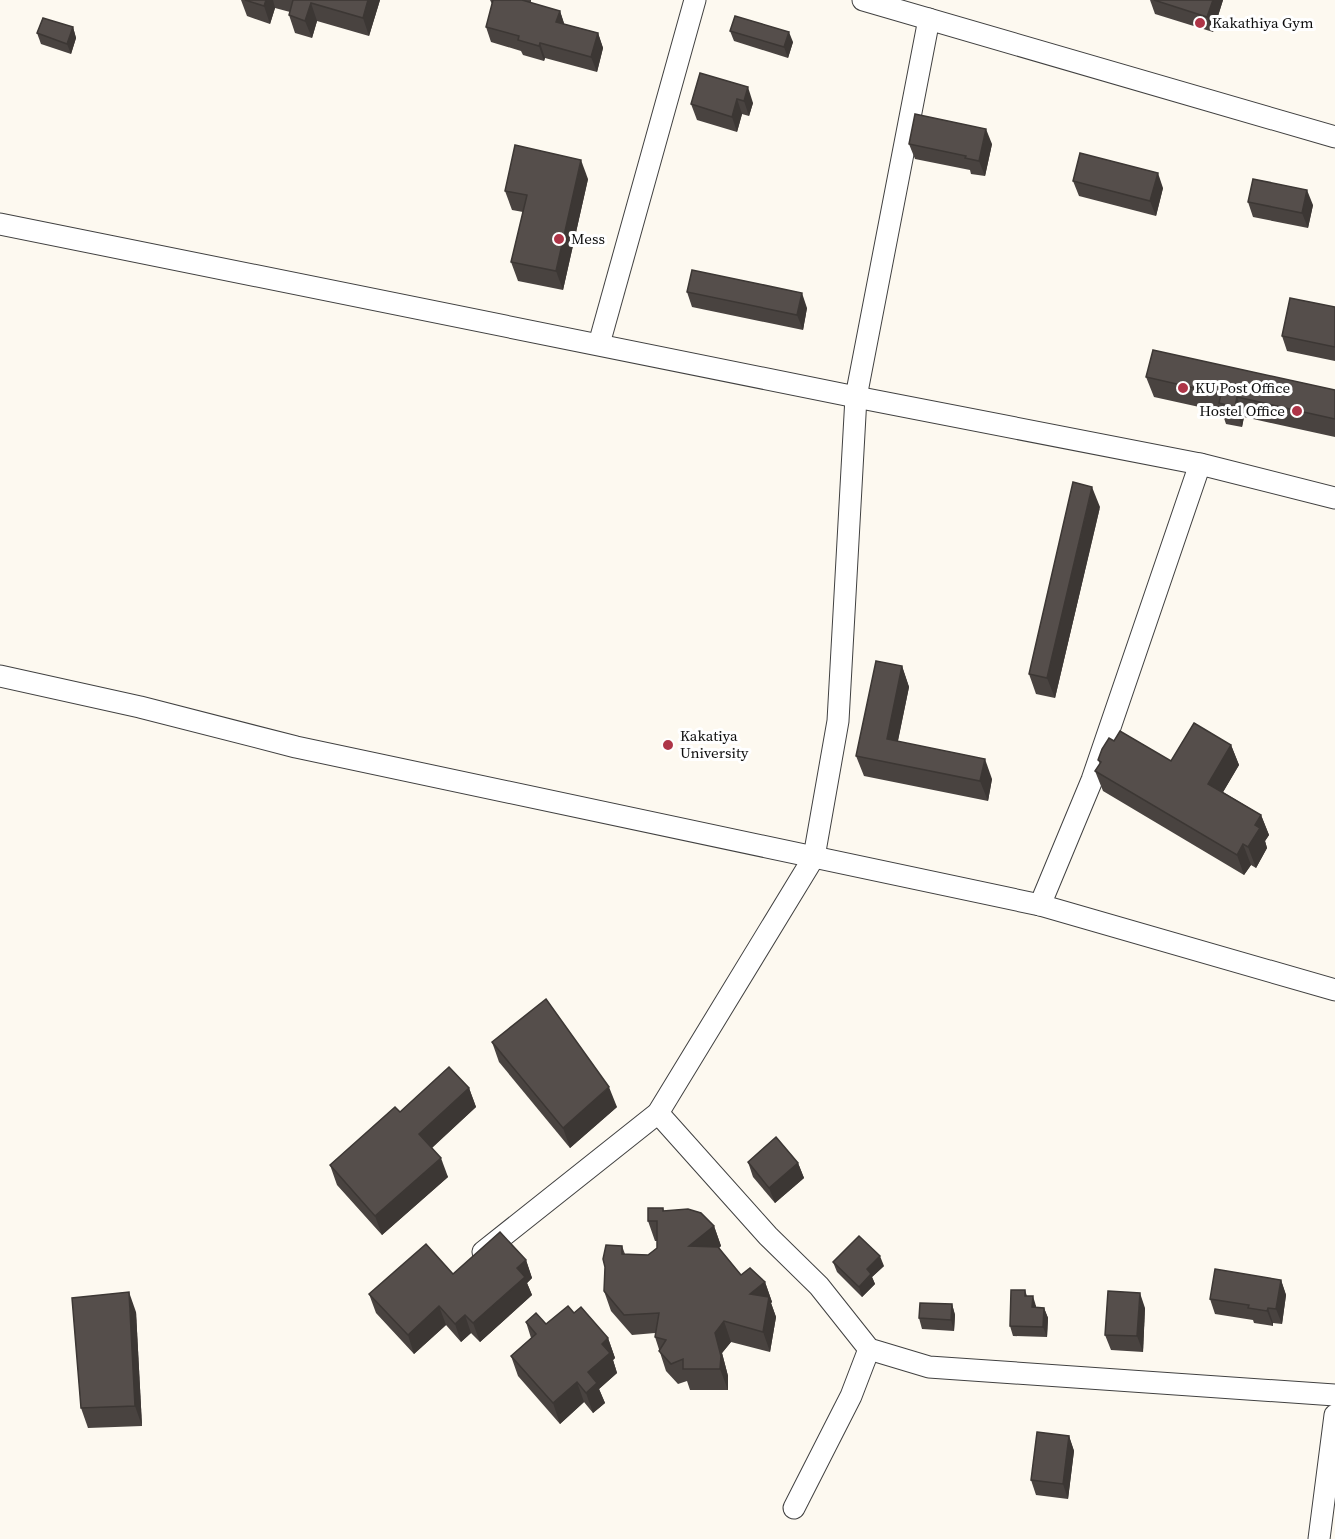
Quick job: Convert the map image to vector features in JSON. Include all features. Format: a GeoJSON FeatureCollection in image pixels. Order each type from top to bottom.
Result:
{"type":"FeatureCollection","features":[{"type":"Feature","properties":{"kind":"street"},"geometry":{"type":"LineString","coordinates":[[599,344],[695,0]]}},
{"type":"Feature","properties":{"kind":"street"},"geometry":{"type":"LineString","coordinates":[[863,0],[1335,137]]}},
{"type":"Feature","properties":{"kind":"street"},"geometry":{"type":"LineString","coordinates":[[483,1252],[658,1113],[814,857],[838,721],[856,398],[929,19]]}},
{"type":"Feature","properties":{"kind":"street"},"geometry":{"type":"LineString","coordinates":[[0,224],[856,398],[1200,464],[1335,498]]}},
{"type":"Feature","properties":{"kind":"street"},"geometry":{"type":"LineString","coordinates":[[1040,905],[1092,780],[1200,464]]}},
{"type":"Feature","properties":{"kind":"street"},"geometry":{"type":"LineString","coordinates":[[0,676],[140,706],[296,747],[1040,905],[1335,990]]}},
{"type":"Feature","properties":{"kind":"street"},"geometry":{"type":"LineString","coordinates":[[658,1113],[768,1236],[819,1286],[869,1349],[929,1367],[1335,1395]]}},
{"type":"Feature","properties":{"kind":"street"},"geometry":{"type":"LineString","coordinates":[[794,1508],[851,1396],[869,1349]]}},
{"type":"Feature","properties":{"kind":"street"},"geometry":{"type":"LineString","coordinates":[[1318,1539],[1335,1415]]}},
{"type":"Feature","properties":{"kind":"building"},"geometry":{"type":"Polygon","coordinates":[[[245,0],[266,0],[264,6],[245,0]]]}},
{"type":"Feature","properties":{"kind":"building"},"geometry":{"type":"Polygon","coordinates":[[[293,0],[368,0],[363,18],[311,3],[305,21],[289,15],[293,0]]]}},
{"type":"Feature","properties":{"kind":"building"},"geometry":{"type":"Polygon","coordinates":[[[493,0],[522,0],[560,11],[556,22],[598,33],[591,57],[540,43],[539,46],[518,40],[519,36],[486,27],[493,0]]]}},
{"type":"Feature","properties":{"kind":"building"},"geometry":{"type":"Polygon","coordinates":[[[1154,0],[1213,0],[1207,17],[1154,0]]]}},
{"type":"Feature","properties":{"kind":"building"},"geometry":{"type":"Polygon","coordinates":[[[735,16],[789,32],[784,47],[730,31],[735,16]]]}},
{"type":"Feature","properties":{"kind":"building"},"geometry":{"type":"Polygon","coordinates":[[[43,18],[73,27],[67,44],[37,33],[43,18]]]}},
{"type":"Feature","properties":{"kind":"building"},"geometry":{"type":"Polygon","coordinates":[[[700,73],[748,87],[744,101],[737,99],[732,117],[691,104],[700,73]]]}},
{"type":"Feature","properties":{"kind":"building"},"geometry":{"type":"Polygon","coordinates":[[[915,114],[986,129],[979,161],[909,144],[915,114]]]}},
{"type":"Feature","properties":{"kind":"building"},"geometry":{"type":"Polygon","coordinates":[[[515,145],[581,160],[556,271],[511,262],[527,195],[505,191],[515,145]]]}},
{"type":"Feature","properties":{"kind":"building"},"geometry":{"type":"Polygon","coordinates":[[[1080,153],[1158,173],[1150,201],[1073,181],[1080,153]]]}},
{"type":"Feature","properties":{"kind":"building"},"geometry":{"type":"Polygon","coordinates":[[[1253,179],[1307,190],[1302,213],[1248,202],[1253,179]]]}},
{"type":"Feature","properties":{"kind":"building"},"geometry":{"type":"Polygon","coordinates":[[[692,270],[802,293],[797,315],[687,292],[692,270]]]}},
{"type":"Feature","properties":{"kind":"building"},"geometry":{"type":"Polygon","coordinates":[[[1290,298],[1335,307],[1335,347],[1282,336],[1290,298]]]}},
{"type":"Feature","properties":{"kind":"building"},"geometry":{"type":"Polygon","coordinates":[[[1153,350],[1335,390],[1335,419],[1237,397],[1235,407],[1219,403],[1221,394],[1146,377],[1153,350]]]}},
{"type":"Feature","properties":{"kind":"building"},"geometry":{"type":"Polygon","coordinates":[[[1073,482],[1092,487],[1047,678],[1029,674],[1073,482]]]}},
{"type":"Feature","properties":{"kind":"building"},"geometry":{"type":"Polygon","coordinates":[[[876,661],[902,666],[887,739],[985,759],[980,781],[856,756],[876,661]]]}},
{"type":"Feature","properties":{"kind":"building"},"geometry":{"type":"Polygon","coordinates":[[[1194,723],[1231,745],[1208,784],[1261,815],[1255,825],[1260,828],[1248,847],[1243,844],[1237,855],[1095,771],[1101,762],[1098,760],[1102,749],[1109,738],[1114,741],[1120,731],[1171,761],[1194,723]]]}},
{"type":"Feature","properties":{"kind":"building"},"geometry":{"type":"Polygon","coordinates":[[[546,999],[609,1087],[563,1128],[492,1042],[546,999]]]}},
{"type":"Feature","properties":{"kind":"building"},"geometry":{"type":"Polygon","coordinates":[[[449,1067],[469,1088],[419,1134],[441,1158],[375,1216],[330,1165],[395,1107],[400,1112],[449,1067]]]}},
{"type":"Feature","properties":{"kind":"building"},"geometry":{"type":"Polygon","coordinates":[[[776,1137],[798,1163],[769,1188],[748,1162],[776,1137]]]}},
{"type":"Feature","properties":{"kind":"building"},"geometry":{"type":"Polygon","coordinates":[[[648,1208],[663,1208],[663,1211],[688,1209],[701,1213],[714,1226],[689,1246],[718,1247],[741,1275],[750,1268],[765,1282],[750,1294],[769,1297],[763,1332],[724,1321],[715,1333],[721,1356],[720,1369],[683,1369],[683,1359],[671,1364],[659,1351],[666,1340],[655,1337],[659,1313],[624,1315],[604,1291],[603,1259],[606,1245],[622,1246],[622,1254],[648,1255],[657,1248],[657,1221],[648,1221],[648,1208]]]}},
{"type":"Feature","properties":{"kind":"building"},"geometry":{"type":"Polygon","coordinates":[[[500,1232],[526,1260],[517,1268],[525,1277],[473,1323],[465,1315],[455,1324],[439,1306],[408,1335],[369,1294],[426,1244],[453,1274],[500,1232]]]}},
{"type":"Feature","properties":{"kind":"building"},"geometry":{"type":"Polygon","coordinates":[[[859,1236],[880,1256],[867,1269],[871,1274],[859,1287],[833,1262],[859,1236]]]}},
{"type":"Feature","properties":{"kind":"building"},"geometry":{"type":"Polygon","coordinates":[[[1215,1269],[1281,1280],[1276,1309],[1268,1308],[1267,1311],[1248,1308],[1249,1305],[1210,1299],[1215,1269]]]}},
{"type":"Feature","properties":{"kind":"building"},"geometry":{"type":"Polygon","coordinates":[[[1011,1290],[1025,1290],[1025,1296],[1033,1296],[1032,1307],[1044,1308],[1043,1327],[1010,1326],[1011,1290]]]}},
{"type":"Feature","properties":{"kind":"building"},"geometry":{"type":"Polygon","coordinates":[[[1108,1291],[1140,1293],[1137,1336],[1105,1335],[1108,1291]]]}},
{"type":"Feature","properties":{"kind":"building"},"geometry":{"type":"Polygon","coordinates":[[[129,1292],[135,1406],[81,1408],[72,1298],[129,1292]]]}},
{"type":"Feature","properties":{"kind":"building"},"geometry":{"type":"Polygon","coordinates":[[[920,1303],[952,1304],[951,1320],[919,1318],[920,1303]]]}},
{"type":"Feature","properties":{"kind":"building"},"geometry":{"type":"Polygon","coordinates":[[[568,1306],[574,1313],[581,1307],[608,1338],[602,1344],[610,1353],[588,1372],[597,1383],[586,1393],[577,1382],[553,1403],[511,1356],[536,1334],[526,1322],[536,1313],[546,1324],[568,1306]]]}},
{"type":"Feature","properties":{"kind":"building"},"geometry":{"type":"Polygon","coordinates":[[[1037,1432],[1069,1436],[1063,1484],[1031,1480],[1037,1432]]]}},
{"type":"Feature","properties":{"kind":"place","name":"Kakathiya Gym"},"geometry":{"type":"Point","coordinates":[1200,23]}},
{"type":"Feature","properties":{"kind":"place","name":"Mess"},"geometry":{"type":"Point","coordinates":[559,239]}},
{"type":"Feature","properties":{"kind":"place","name":"KU Post Office"},"geometry":{"type":"Point","coordinates":[1183,388]}},
{"type":"Feature","properties":{"kind":"place","name":"Hostel Office"},"geometry":{"type":"Point","coordinates":[1297,411]}},
{"type":"Feature","properties":{"kind":"place","name":"Kakatiya University"},"geometry":{"type":"Point","coordinates":[668,745]}}]}
